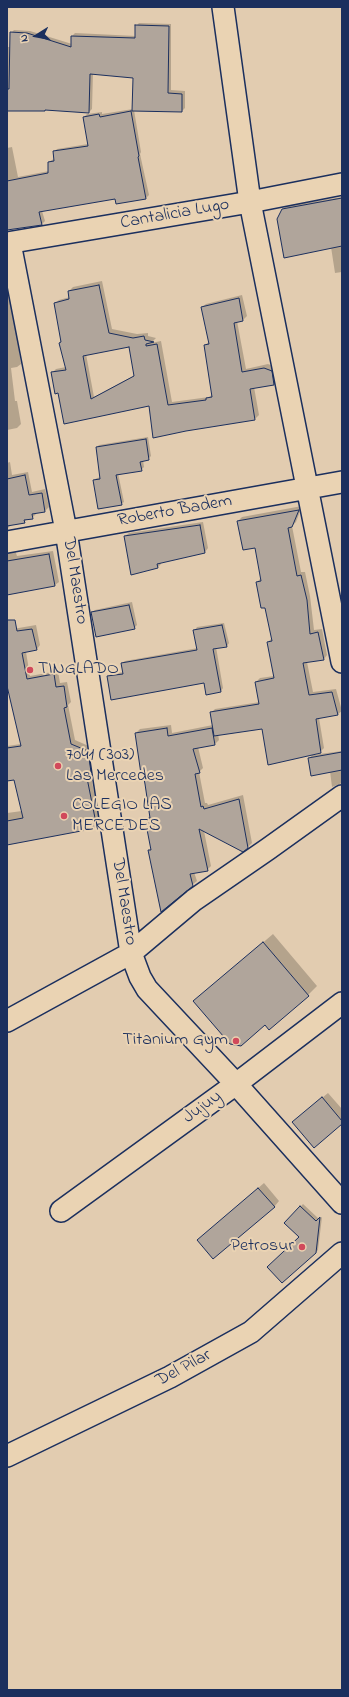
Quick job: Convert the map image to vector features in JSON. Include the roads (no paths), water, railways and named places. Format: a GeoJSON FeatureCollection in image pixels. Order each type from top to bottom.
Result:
{"type":"FeatureCollection","features":[{"type":"Feature","properties":{"kind":"street"},"geometry":{"type":"LineString","coordinates":[[223,7],[250,202],[342,662]]}},
{"type":"Feature","properties":{"kind":"street","name":"Cantalicia Lugo"},"geometry":{"type":"LineString","coordinates":[[9,243],[250,202],[342,184]]}},
{"type":"Feature","properties":{"kind":"street","name":"Del Maestro"},"geometry":{"type":"LineString","coordinates":[[9,243],[66,531],[131,953],[140,977],[147,988],[236,1084],[342,1203]]}},
{"type":"Feature","properties":{"kind":"street","name":"Roberto Badem"},"geometry":{"type":"LineString","coordinates":[[7,542],[342,482]]}},
{"type":"Feature","properties":{"kind":"street"},"geometry":{"type":"LineString","coordinates":[[7,1021],[131,953],[194,900],[268,850],[342,796]]}},
{"type":"Feature","properties":{"kind":"street","name":"Jujuy"},"geometry":{"type":"LineString","coordinates":[[62,1211],[236,1084],[342,1003]]}},
{"type":"Feature","properties":{"kind":"street","name":"Del Pilar"},"geometry":{"type":"LineString","coordinates":[[7,1456],[170,1377],[251,1332],[342,1253]]}},
{"type":"Feature","properties":{"kind":"place","name":"TINGLADO"},"geometry":{"type":"Point","coordinates":[30,670]}},
{"type":"Feature","properties":{"kind":"place","name":"7041 (303) Las Mercedes"},"geometry":{"type":"Point","coordinates":[58,766]}},
{"type":"Feature","properties":{"kind":"place","name":"COLEGIO LAS MERCEDES"},"geometry":{"type":"Point","coordinates":[64,816]}},
{"type":"Feature","properties":{"kind":"place","name":"Titanium Gym"},"geometry":{"type":"Point","coordinates":[236,1041]}},
{"type":"Feature","properties":{"kind":"place","name":"Petrosur"},"geometry":{"type":"Point","coordinates":[302,1247]}}]}
